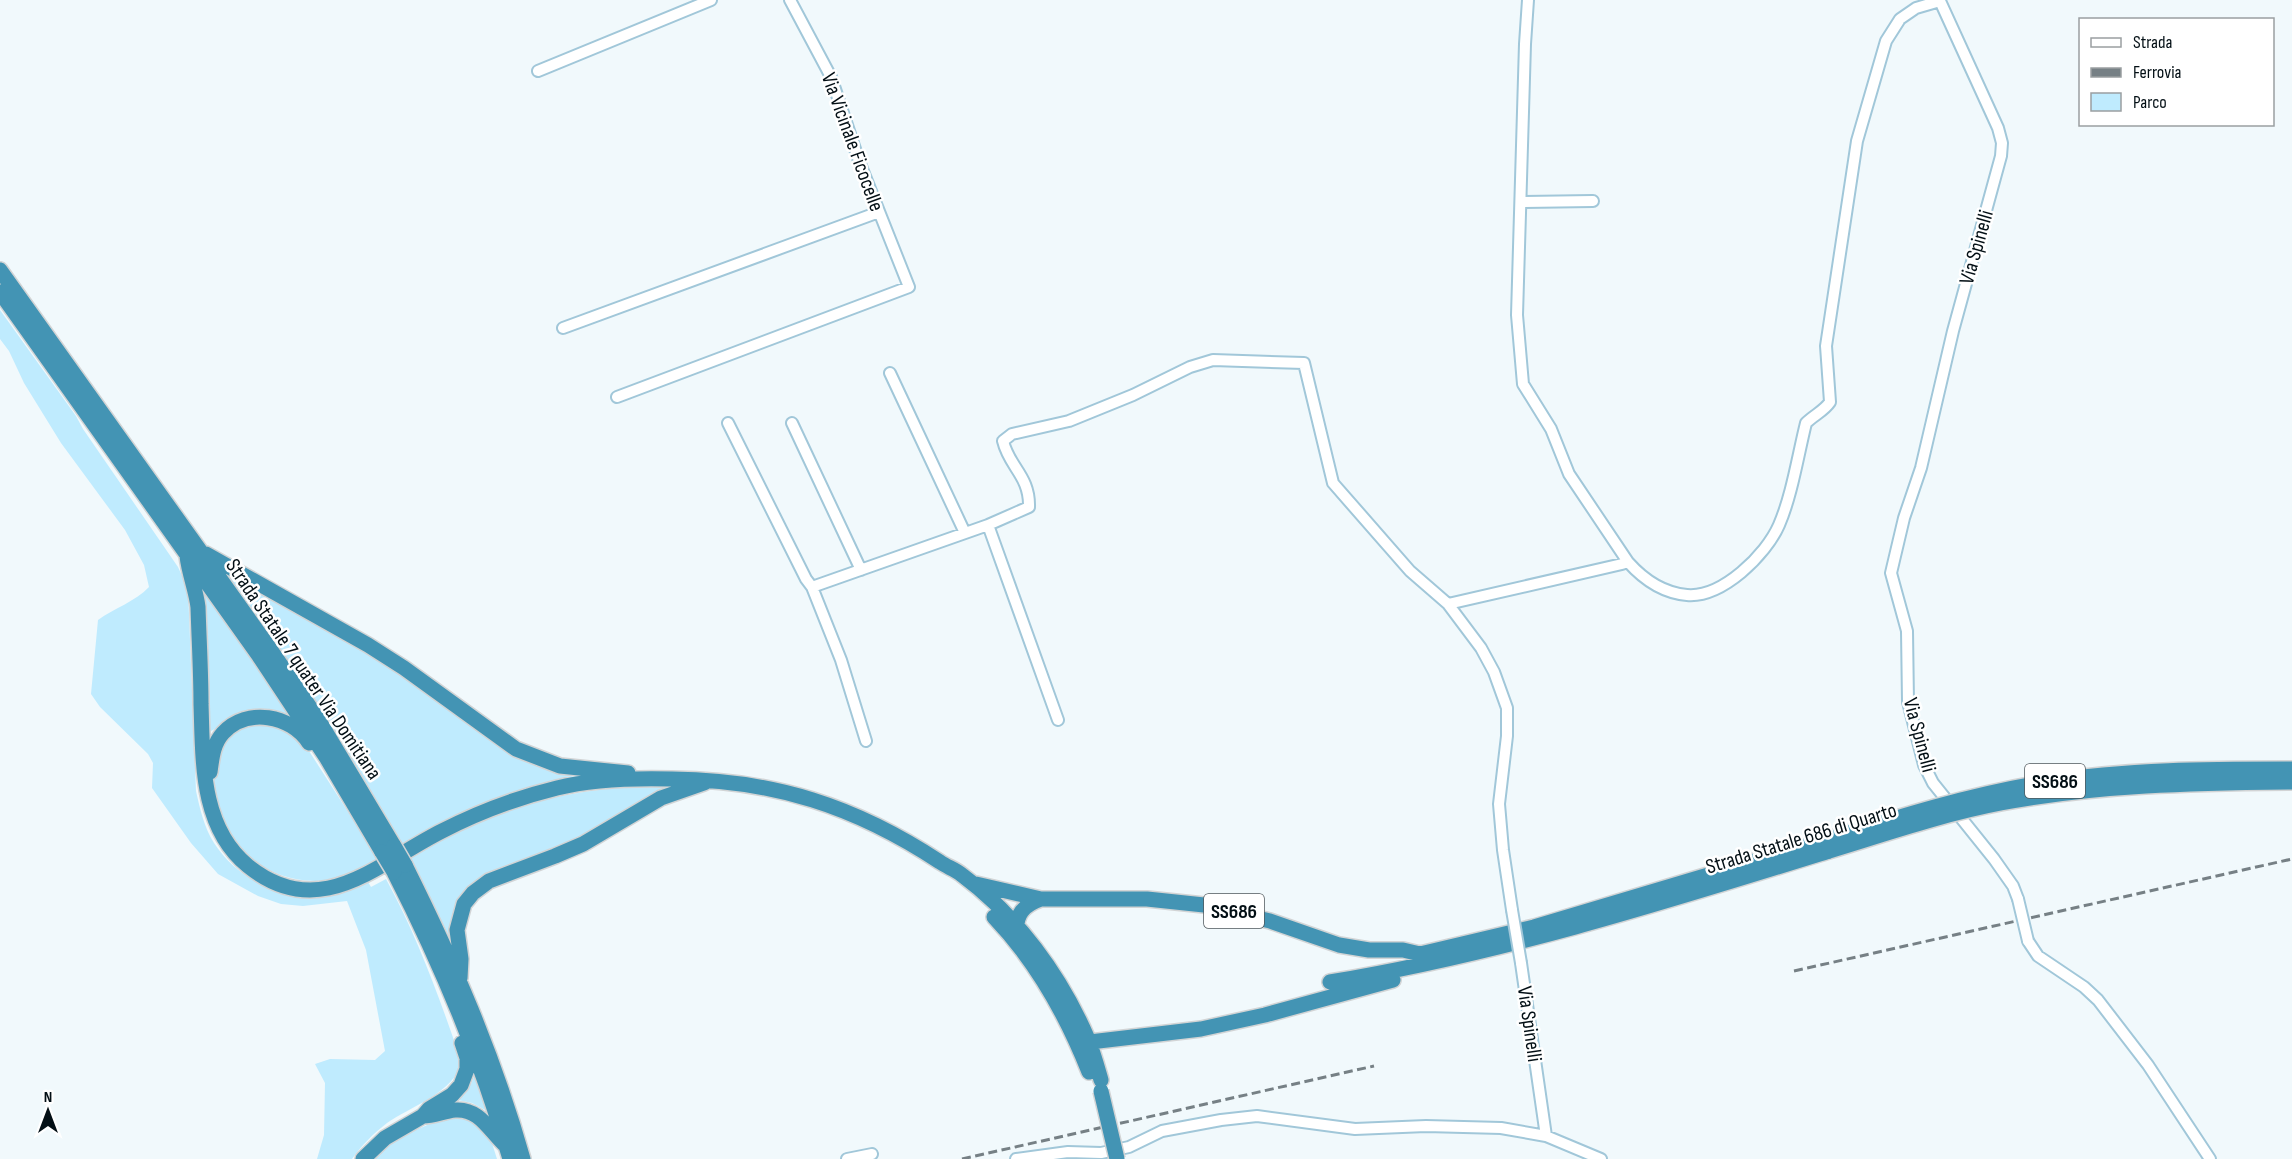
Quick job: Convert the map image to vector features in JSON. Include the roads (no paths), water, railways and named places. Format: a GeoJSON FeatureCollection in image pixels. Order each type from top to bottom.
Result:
{"type":"FeatureCollection","features":[{"type":"Feature","properties":{"kind":"highway","name":"Strada Statale 7 quater Via Domitiana"},"geometry":{"type":"LineString","coordinates":[[0,270],[192,553],[388,849]]}},
{"type":"Feature","properties":{"kind":"highway","name":"Strada Statale 7 quater Via Domitiana"},"geometry":{"type":"LineString","coordinates":[[0,292],[192,553],[318,719],[460,978],[487,1046],[523,1159]]}},
{"type":"Feature","properties":{"kind":"highway"},"geometry":{"type":"LineString","coordinates":[[192,553],[222,565],[368,645],[404,668],[516,749],[560,766],[619,771],[648,778],[560,787],[493,807],[439,832],[362,878],[343,885],[313,889],[288,886],[268,879],[237,857],[228,845],[215,822],[204,778],[198,607],[196,590],[189,574],[192,553]]}},
{"type":"Feature","properties":{"kind":"highway"},"geometry":{"type":"LineString","coordinates":[[209,796],[212,756],[217,743],[224,732],[245,720],[265,717],[286,722],[303,735],[311,747],[326,756]]}},
{"type":"Feature","properties":{"kind":"highway","name":"Strada Statale 686 di Quarto"},"geometry":{"type":"LineString","coordinates":[[1330,982],[1421,959],[1593,923],[1827,846],[1935,807],[2046,782],[2160,771],[2292,769]]}},
{"type":"Feature","properties":{"kind":"highway","name":"SS686"},"geometry":{"type":"LineString","coordinates":[[648,778],[712,779],[793,793],[853,813],[907,841],[973,883],[1016,925],[1090,1042],[1117,1159]]}},
{"type":"Feature","properties":{"kind":"highway"},"geometry":{"type":"LineString","coordinates":[[460,978],[461,959],[457,946],[457,930],[464,904],[473,892],[489,881],[583,844],[661,798],[712,779]]}},
{"type":"Feature","properties":{"kind":"highway","name":"Strada Statale 686 di Quarto"},"geometry":{"type":"LineString","coordinates":[[1827,846],[1999,803],[2045,796],[2104,788],[2165,784],[2292,782]]}},
{"type":"Feature","properties":{"kind":"highway","name":"SS686"},"geometry":{"type":"LineString","coordinates":[[944,866],[952,878],[992,914],[1041,966],[1094,1082],[1101,1086]]}},
{"type":"Feature","properties":{"kind":"highway","name":"Strada Statale 7 quater Via Domitiana"},"geometry":{"type":"LineString","coordinates":[[400,869],[463,1022],[508,1153]]}},
{"type":"Feature","properties":{"kind":"highway","name":"SS686"},"geometry":{"type":"LineString","coordinates":[[973,883],[1041,898],[1147,899],[1204,905],[1270,921],[1340,945],[1369,950],[1403,950],[1421,959],[1406,976],[1244,1021],[1201,1029],[1090,1042],[1073,1032]]}},
{"type":"Feature","properties":{"kind":"highway"},"geometry":{"type":"LineString","coordinates":[[1017,943],[1016,925],[1020,911],[1041,898]]}},
{"type":"Feature","properties":{"kind":"highway"},"geometry":{"type":"LineString","coordinates":[[363,1159],[385,1138],[423,1116],[429,1109],[452,1095],[464,1080],[467,1058],[462,1042],[463,1022]]}},
{"type":"Feature","properties":{"kind":"highway","name":"SS686"},"geometry":{"type":"LineString","coordinates":[[1101,1086],[1103,1056],[1116,1040]]}},
{"type":"Feature","properties":{"kind":"highway"},"geometry":{"type":"LineString","coordinates":[[423,1116],[433,1116],[455,1110],[472,1113],[485,1122],[508,1153]]}},
{"type":"Feature","properties":{"kind":"street"},"geometry":{"type":"LineString","coordinates":[[538,71],[711,0]]}},
{"type":"Feature","properties":{"kind":"street","name":"Via Vicinale Ficocelle"},"geometry":{"type":"LineString","coordinates":[[617,397],[909,287],[859,161],[831,77],[790,0]]}},
{"type":"Feature","properties":{"kind":"street"},"geometry":{"type":"LineString","coordinates":[[1448,604],[1625,563],[1569,474],[1551,429],[1523,384],[1517,315],[1528,0]]}},
{"type":"Feature","properties":{"kind":"street","name":"Via Spinelli"},"geometry":{"type":"LineString","coordinates":[[1625,563],[1653,584],[1674,592],[1695,595],[1734,579],[1751,565],[1778,528],[1806,423],[1813,415],[1825,409],[1830,402],[1826,346],[1856,146],[1886,41],[1900,19],[1916,8],[1941,1],[1998,128],[2002,143],[2001,156],[1953,331],[1921,468],[1904,518],[1891,573],[1907,631],[1908,702],[1924,765],[1933,783],[2013,886],[2028,940],[2038,956],[2084,987],[2098,1000],[2148,1065],[2210,1159]]}},
{"type":"Feature","properties":{"kind":"street"},"geometry":{"type":"LineString","coordinates":[[1521,202],[1593,201]]}},
{"type":"Feature","properties":{"kind":"street"},"geometry":{"type":"LineString","coordinates":[[563,328],[879,212]]}},
{"type":"Feature","properties":{"kind":"street","name":"Via Spinelli"},"geometry":{"type":"LineString","coordinates":[[988,525],[1029,507],[1029,496],[1022,474],[1005,451],[1003,441],[1012,434],[1069,421],[1133,395],[1190,367],[1213,360],[1304,363],[1334,483],[1410,571],[1448,604],[1481,648],[1494,672],[1507,708],[1507,736],[1499,804],[1503,849],[1546,1136]]}},
{"type":"Feature","properties":{"kind":"street"},"geometry":{"type":"LineString","coordinates":[[891,373],[965,533]]}},
{"type":"Feature","properties":{"kind":"street"},"geometry":{"type":"LineString","coordinates":[[728,423],[812,587],[841,660],[866,741]]}},
{"type":"Feature","properties":{"kind":"street"},"geometry":{"type":"LineString","coordinates":[[792,423],[861,570]]}},
{"type":"Feature","properties":{"kind":"street"},"geometry":{"type":"LineString","coordinates":[[812,587],[988,525],[1058,720]]}},
{"type":"Feature","properties":{"kind":"street"},"geometry":{"type":"LineString","coordinates":[[1016,1159],[1068,1152],[1101,1153],[1129,1147],[1162,1131],[1257,1116],[1355,1129],[1466,1126],[1502,1128],[1546,1136],[1601,1159]]}},
{"type":"Feature","properties":{"kind":"street"},"geometry":{"type":"LineString","coordinates":[[847,1159],[872,1154]]}},
{"type":"Feature","properties":{"kind":"railway"},"geometry":{"type":"LineString","coordinates":[[1794,971],[2292,859]]}},
{"type":"Feature","properties":{"kind":"railway"},"geometry":{"type":"LineString","coordinates":[[962,1159],[1374,1066]]}}]}
